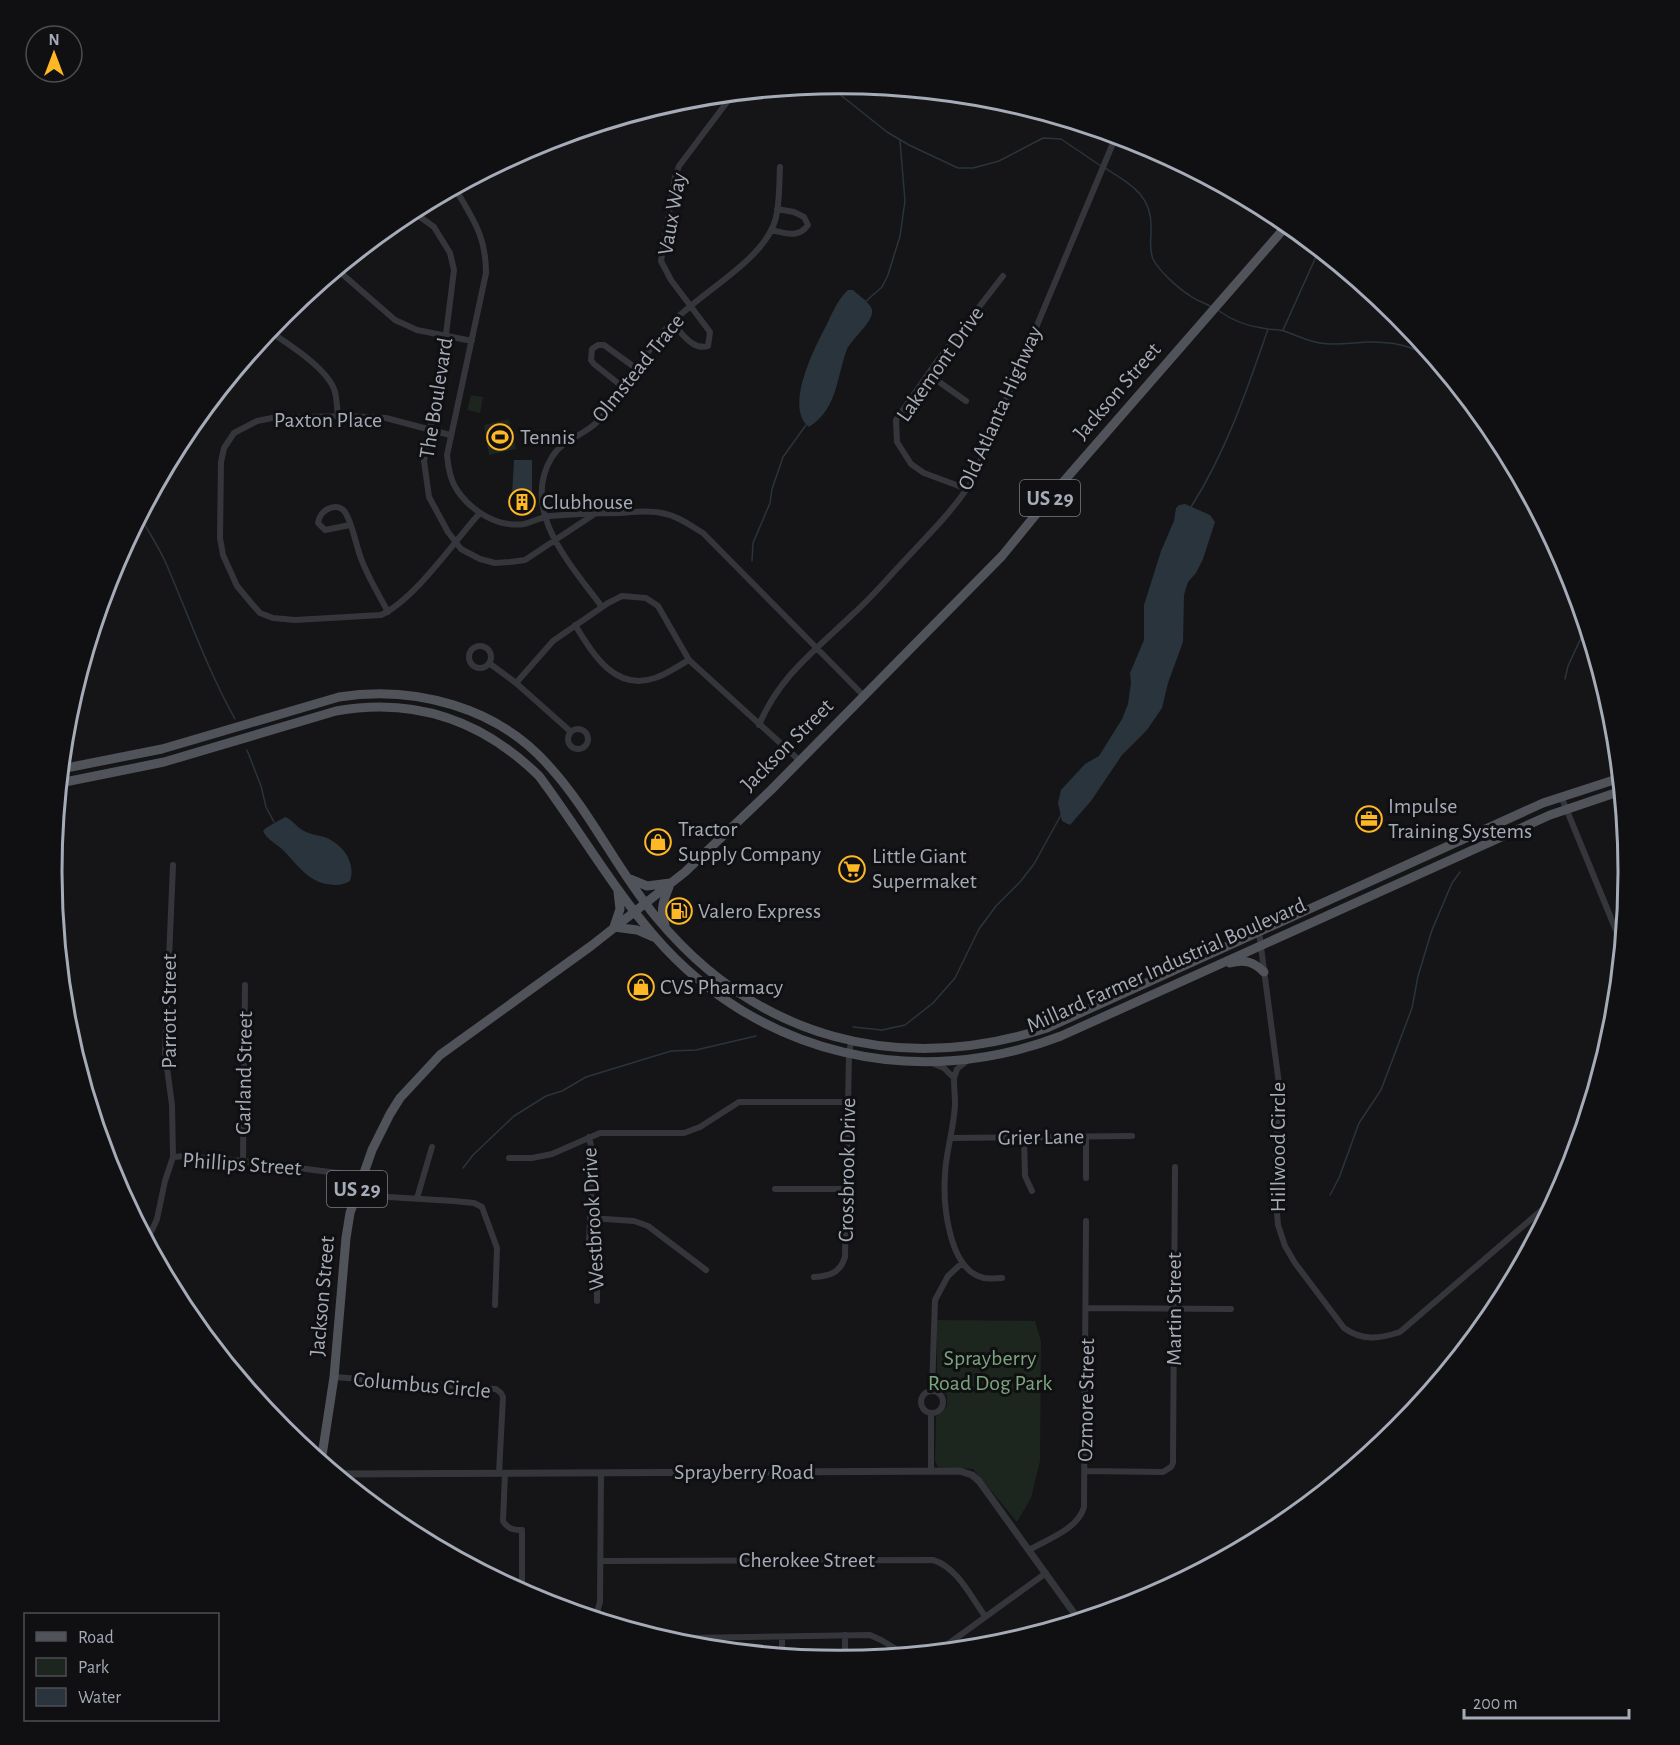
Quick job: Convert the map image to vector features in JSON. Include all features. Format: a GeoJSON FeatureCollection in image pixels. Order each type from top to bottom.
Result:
{"type":"FeatureCollection","features":[{"type":"Feature","properties":{"kind":"main road","name":"Jackson Street"},"geometry":{"type":"LineString","coordinates":[[323,1454],[334,1377],[346,1238],[355,1195],[372,1150],[390,1113],[418,1076],[458,1041],[646,904],[712,848],[1002,556],[1057,489],[1282,231]]}},
{"type":"Feature","properties":{"kind":"main road","name":"Millard Farmer Industrial Boulevard"},"geometry":{"type":"LineString","coordinates":[[69,767],[162,748],[339,696],[379,693],[417,696],[441,701],[474,713],[505,730],[548,764],[575,798],[646,904],[667,930],[700,963],[747,999],[799,1024],[851,1042],[889,1048],[927,1049],[970,1046],[1010,1039],[1047,1028],[1561,796],[1613,780]]}},
{"type":"Feature","properties":{"kind":"main road","name":"Millard Farmer Industrial Boulevard"},"geometry":{"type":"LineString","coordinates":[[67,782],[164,762],[336,711],[375,706],[422,711],[456,720],[485,733],[517,755],[539,776],[635,912],[656,938],[699,980],[750,1016],[796,1038],[849,1054],[888,1060],[928,1062],[968,1060],[1046,1042],[1566,809],[1614,792]]}},
{"type":"Feature","properties":{"kind":"main road"},"geometry":{"type":"LineString","coordinates":[[630,879],[647,886],[670,883],[662,903],[662,916],[667,930]]}},
{"type":"Feature","properties":{"kind":"main road"},"geometry":{"type":"LineString","coordinates":[[617,886],[620,909],[614,927],[637,930],[656,938]]}},
{"type":"Feature","properties":{"kind":"main road"},"geometry":{"type":"LineString","coordinates":[[1210,968],[1244,960],[1251,962],[1264,972]]}},
{"type":"Feature","properties":{"kind":"street","name":"Vaux Way"},"geometry":{"type":"LineString","coordinates":[[672,323],[692,344],[702,348],[708,346],[710,332],[670,280],[661,261],[679,166],[726,103]]}},
{"type":"Feature","properties":{"kind":"street","name":"Old Atlanta Highway"},"geometry":{"type":"LineString","coordinates":[[759,725],[767,705],[785,679],[816,647],[854,614],[953,508],[967,489],[1113,144]]}},
{"type":"Feature","properties":{"kind":"street","name":"Olmstead Trace"},"geometry":{"type":"LineString","coordinates":[[602,607],[554,540],[545,517],[541,499],[542,485],[551,458],[563,443],[597,423],[672,323],[756,252],[771,230],[777,209],[780,167]]}},
{"type":"Feature","properties":{"kind":"street","name":"The Boulevard"},"geometry":{"type":"LineString","coordinates":[[458,194],[482,235],[486,273],[447,455],[448,471],[457,490],[479,514],[509,524],[523,524],[545,517],[595,513],[650,512],[668,514],[684,520],[703,533],[864,696]]}},
{"type":"Feature","properties":{"kind":"street"},"geometry":{"type":"LineString","coordinates":[[771,230],[794,235],[803,232],[808,225],[804,217],[794,212],[777,209]]}},
{"type":"Feature","properties":{"kind":"street","name":"The Boulevard"},"geometry":{"type":"LineString","coordinates":[[420,217],[434,227],[450,253],[454,270],[442,366],[424,461],[429,498],[448,532],[461,549],[480,559],[495,563],[525,560],[595,513]]}},
{"type":"Feature","properties":{"kind":"street"},"geometry":{"type":"LineString","coordinates":[[342,274],[395,320],[417,330],[472,341]]}},
{"type":"Feature","properties":{"kind":"street","name":"Lakemont Drive"},"geometry":{"type":"LineString","coordinates":[[967,489],[924,473],[911,464],[897,442],[896,420],[1003,276]]}},
{"type":"Feature","properties":{"kind":"street"},"geometry":{"type":"LineString","coordinates":[[276,337],[317,367],[329,379],[335,391],[338,416]]}},
{"type":"Feature","properties":{"kind":"street"},"geometry":{"type":"LineString","coordinates":[[624,388],[594,364],[591,360],[592,349],[598,345],[604,345],[637,369]]}},
{"type":"Feature","properties":{"kind":"street"},"geometry":{"type":"LineString","coordinates":[[928,374],[966,401]]}},
{"type":"Feature","properties":{"kind":"street","name":"Paxton Place"},"geometry":{"type":"LineString","coordinates":[[450,435],[387,418],[338,416],[272,418],[257,421],[234,433],[224,448],[221,462],[220,538],[224,555],[237,586],[260,613],[273,618],[295,620],[381,615],[413,592],[479,514]]}},
{"type":"Feature","properties":{"kind":"street"},"geometry":{"type":"LineString","coordinates":[[350,525],[325,530],[318,523],[318,518],[324,511],[339,508],[345,511],[350,525],[362,562],[388,612]]}},
{"type":"Feature","properties":{"kind":"street"},"geometry":{"type":"LineString","coordinates":[[516,683],[553,641],[602,607],[622,596],[646,598],[658,606],[689,660],[799,760]]}},
{"type":"Feature","properties":{"kind":"street"},"geometry":{"type":"LineString","coordinates":[[575,625],[596,659],[608,669],[630,680],[643,681],[654,678],[689,660]]}},
{"type":"Feature","properties":{"kind":"street"},"geometry":{"type":"LineString","coordinates":[[489,663],[516,683],[570,731]]}},
{"type":"Feature","properties":{"kind":"street"},"geometry":{"type":"LineString","coordinates":[[1561,796],[1616,931]]}},
{"type":"Feature","properties":{"kind":"street","name":"Parrott Street"},"geometry":{"type":"LineString","coordinates":[[173,865],[165,1053],[172,1105],[173,1157]]}},
{"type":"Feature","properties":{"kind":"street","name":"Hillwood Circle"},"geometry":{"type":"LineString","coordinates":[[1259,932],[1279,1084],[1275,1188],[1278,1225],[1295,1263],[1344,1328],[1353,1334],[1368,1338],[1385,1337],[1400,1332],[1541,1211]]}},
{"type":"Feature","properties":{"kind":"street","name":"Garland Street"},"geometry":{"type":"LineString","coordinates":[[243,1161],[245,985]]}},
{"type":"Feature","properties":{"kind":"street","name":"Crossbrook Drive"},"geometry":{"type":"LineString","coordinates":[[814,1277],[832,1275],[839,1270],[844,1261],[851,1042]]}},
{"type":"Feature","properties":{"kind":"street"},"geometry":{"type":"LineString","coordinates":[[968,1060],[957,1069],[954,1078],[955,1106],[945,1174],[945,1204],[950,1232],[962,1263],[986,1279],[1002,1278]]}},
{"type":"Feature","properties":{"kind":"street"},"geometry":{"type":"LineString","coordinates":[[928,1062],[944,1068],[954,1078]]}},
{"type":"Feature","properties":{"kind":"street"},"geometry":{"type":"LineString","coordinates":[[509,1158],[532,1158],[552,1154],[600,1133],[684,1133],[700,1127],[739,1102],[848,1102]]}},
{"type":"Feature","properties":{"kind":"street","name":"Grier Lane"},"geometry":{"type":"LineString","coordinates":[[951,1138],[1132,1136]]}},
{"type":"Feature","properties":{"kind":"street","name":"Westbrook Drive"},"geometry":{"type":"LineString","coordinates":[[588,1137],[593,1155],[589,1242],[597,1277],[597,1301]]}},
{"type":"Feature","properties":{"kind":"street"},"geometry":{"type":"LineString","coordinates":[[1086,1137],[1086,1178]]}},
{"type":"Feature","properties":{"kind":"street"},"geometry":{"type":"LineString","coordinates":[[1024,1138],[1025,1176],[1032,1191]]}},
{"type":"Feature","properties":{"kind":"street"},"geometry":{"type":"LineString","coordinates":[[417,1198],[432,1147]]}},
{"type":"Feature","properties":{"kind":"street","name":"Phillips Street"},"geometry":{"type":"LineString","coordinates":[[151,1233],[157,1219],[173,1157],[243,1161],[362,1176]]}},
{"type":"Feature","properties":{"kind":"street","name":"Martin Street"},"geometry":{"type":"LineString","coordinates":[[1085,1471],[1163,1472],[1173,1463],[1175,1167]]}},
{"type":"Feature","properties":{"kind":"street"},"geometry":{"type":"LineString","coordinates":[[775,1189],[846,1189]]}},
{"type":"Feature","properties":{"kind":"street"},"geometry":{"type":"LineString","coordinates":[[355,1195],[454,1201],[474,1203],[483,1207],[497,1248],[495,1305]]}},
{"type":"Feature","properties":{"kind":"street"},"geometry":{"type":"LineString","coordinates":[[590,1218],[634,1221],[648,1226],[706,1270]]}},
{"type":"Feature","properties":{"kind":"street","name":"Ozmore Street"},"geometry":{"type":"LineString","coordinates":[[1029,1550],[1078,1520],[1084,1507],[1086,1221]]}},
{"type":"Feature","properties":{"kind":"street"},"geometry":{"type":"LineString","coordinates":[[932,1391],[935,1300],[948,1276],[962,1263]]}},
{"type":"Feature","properties":{"kind":"street"},"geometry":{"type":"LineString","coordinates":[[1087,1308],[1231,1309]]}},
{"type":"Feature","properties":{"kind":"street","name":"Columbus Circle"},"geometry":{"type":"LineString","coordinates":[[334,1377],[496,1389],[501,1393],[503,1397],[503,1521],[513,1530],[522,1530],[522,1583]]}},
{"type":"Feature","properties":{"kind":"street"},"geometry":{"type":"LineString","coordinates":[[932,1391],[939,1394],[943,1404],[939,1410],[932,1413],[922,1408],[921,1402],[923,1395],[932,1391]]}},
{"type":"Feature","properties":{"kind":"street"},"geometry":{"type":"LineString","coordinates":[[931,1471],[932,1413]]}},
{"type":"Feature","properties":{"kind":"street","name":"Sprayberry Road"},"geometry":{"type":"LineString","coordinates":[[346,1474],[960,1471],[976,1478],[1075,1614]]}},
{"type":"Feature","properties":{"kind":"street"},"geometry":{"type":"LineString","coordinates":[[596,1612],[600,1602],[602,1561],[601,1473]]}},
{"type":"Feature","properties":{"kind":"street","name":"Cherokee Street"},"geometry":{"type":"LineString","coordinates":[[602,1561],[933,1560],[943,1563],[951,1570],[985,1616]]}},
{"type":"Feature","properties":{"kind":"street"},"geometry":{"type":"LineString","coordinates":[[950,1643],[1046,1573]]}},
{"type":"Feature","properties":{"kind":"street"},"geometry":{"type":"LineString","coordinates":[[845,1635],[845,1651]]}},
{"type":"Feature","properties":{"kind":"street"},"geometry":{"type":"LineString","coordinates":[[700,1638],[870,1635],[896,1649]]}},
{"type":"Feature","properties":{"kind":"street"},"geometry":{"type":"LineString","coordinates":[[782,1637],[782,1648]]}},
{"type":"Feature","properties":{"kind":"green space"},"geometry":{"type":"Polygon","coordinates":[[[471,395],[483,397],[480,413],[467,410],[471,395]]]}},
{"type":"Feature","properties":{"kind":"green space","name":"Tennis"},"geometry":{"type":"Polygon","coordinates":[[[509,419],[516,449],[489,455],[484,425],[509,419]]]}},
{"type":"Feature","properties":{"kind":"green space","name":"Sprayberry Road Dog Park"},"geometry":{"type":"Polygon","coordinates":[[[937,1320],[1035,1321],[1041,1341],[1040,1461],[1031,1498],[1017,1522],[973,1469],[938,1467],[935,1461],[936,1417],[947,1406],[947,1396],[937,1386],[937,1320]]]}},
{"type":"Feature","properties":{"kind":"water"},"geometry":{"type":"Polygon","coordinates":[[[848,290],[853,290],[867,302],[872,314],[847,349],[835,392],[826,411],[809,427],[802,418],[799,405],[804,376],[834,309],[848,290]]]}},
{"type":"Feature","properties":{"kind":"water"},"geometry":{"type":"Polygon","coordinates":[[[514,460],[532,460],[532,495],[512,495],[514,460]]]}},
{"type":"Feature","properties":{"kind":"water"},"geometry":{"type":"Polygon","coordinates":[[[1185,504],[1210,515],[1215,522],[1203,559],[1188,582],[1184,595],[1183,642],[1168,683],[1162,708],[1147,730],[1122,755],[1091,801],[1070,825],[1062,821],[1058,803],[1061,790],[1085,764],[1099,756],[1122,719],[1128,704],[1130,673],[1144,640],[1144,605],[1161,551],[1174,521],[1176,508],[1185,504]]]}},
{"type":"Feature","properties":{"kind":"water"},"geometry":{"type":"Polygon","coordinates":[[[285,817],[304,831],[327,838],[339,846],[350,862],[350,881],[335,885],[314,880],[267,837],[263,831],[285,817]]]}},
{"type":"Feature","properties":{"kind":"waterway"},"geometry":{"type":"LineString","coordinates":[[839,94],[887,132],[958,168],[973,168],[999,161],[1043,138],[1061,139],[1101,166]]}},
{"type":"Feature","properties":{"kind":"waterway"},"geometry":{"type":"LineString","coordinates":[[865,302],[882,287],[900,236],[905,201],[900,141]]}},
{"type":"Feature","properties":{"kind":"waterway"},"geometry":{"type":"LineString","coordinates":[[1105,168],[1132,186],[1144,200],[1151,219],[1152,256],[1160,269],[1185,292],[1210,306]]}},
{"type":"Feature","properties":{"kind":"waterway"},"geometry":{"type":"LineString","coordinates":[[1283,330],[1316,257]]}},
{"type":"Feature","properties":{"kind":"waterway"},"geometry":{"type":"LineString","coordinates":[[1219,311],[1245,324],[1284,331],[1320,343],[1379,342],[1402,345],[1417,351]]}},
{"type":"Feature","properties":{"kind":"waterway"},"geometry":{"type":"LineString","coordinates":[[1191,507],[1225,443],[1244,398],[1268,329]]}},
{"type":"Feature","properties":{"kind":"waterway"},"geometry":{"type":"LineString","coordinates":[[752,561],[753,543],[770,503],[772,489],[783,457],[806,425]]}},
{"type":"Feature","properties":{"kind":"waterway"},"geometry":{"type":"LineString","coordinates":[[144,524],[165,561],[207,661],[235,719]]}},
{"type":"Feature","properties":{"kind":"waterway"},"geometry":{"type":"LineString","coordinates":[[1565,679],[1568,666],[1582,637]]}},
{"type":"Feature","properties":{"kind":"waterway"},"geometry":{"type":"LineString","coordinates":[[247,750],[261,786],[266,807],[274,822]]}},
{"type":"Feature","properties":{"kind":"waterway"},"geometry":{"type":"LineString","coordinates":[[853,1027],[882,1030],[905,1025],[933,1003],[955,978],[979,929],[996,906],[1034,864],[1061,815]]}},
{"type":"Feature","properties":{"kind":"waterway"},"geometry":{"type":"LineString","coordinates":[[1330,1195],[1339,1178],[1359,1123],[1381,1090],[1412,1008],[1418,976],[1432,930],[1452,883],[1460,872]]}},
{"type":"Feature","properties":{"kind":"waterway"},"geometry":{"type":"LineString","coordinates":[[463,1168],[473,1155],[514,1116],[546,1096],[562,1091],[586,1077],[671,1051],[696,1050],[756,1036]]}},
{"type":"Feature","properties":{"kind":"place","name":"Tennis"},"geometry":{"type":"Point","coordinates":[500,437]}},
{"type":"Feature","properties":{"kind":"place","name":"Clubhouse"},"geometry":{"type":"Point","coordinates":[522,502]}},
{"type":"Feature","properties":{"kind":"place","name":"Impulse Training Systems"},"geometry":{"type":"Point","coordinates":[1369,819]}},
{"type":"Feature","properties":{"kind":"place","name":"Tractor Supply Company"},"geometry":{"type":"Point","coordinates":[658,842]}},
{"type":"Feature","properties":{"kind":"place","name":"Little Giant Supermaket"},"geometry":{"type":"Point","coordinates":[852,869]}},
{"type":"Feature","properties":{"kind":"place","name":"Valero Express"},"geometry":{"type":"Point","coordinates":[679,911]}},
{"type":"Feature","properties":{"kind":"place","name":"CVS Pharmacy"},"geometry":{"type":"Point","coordinates":[641,987]}}]}
